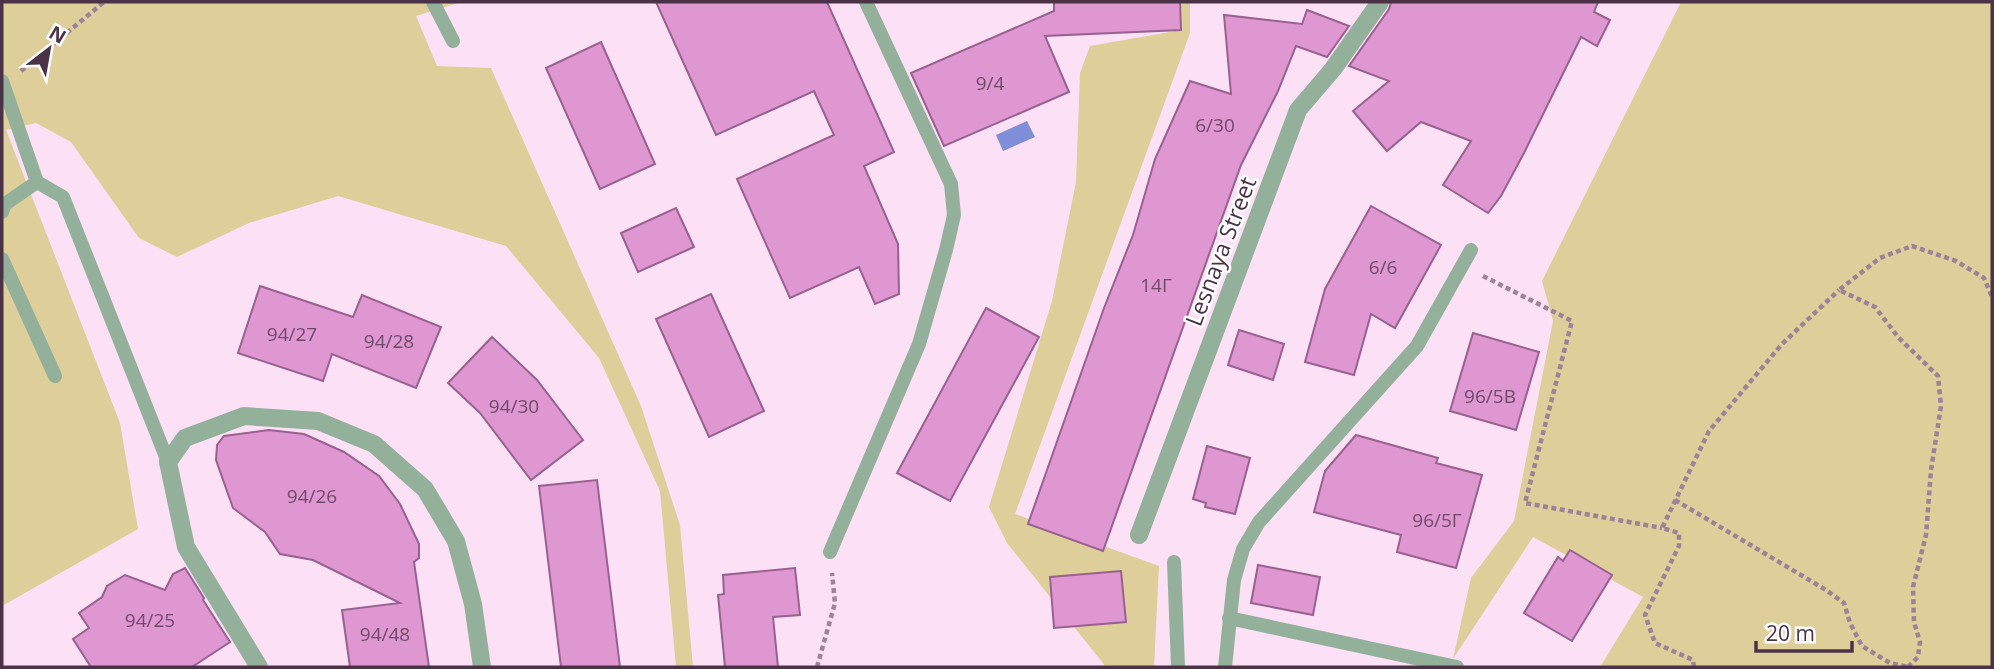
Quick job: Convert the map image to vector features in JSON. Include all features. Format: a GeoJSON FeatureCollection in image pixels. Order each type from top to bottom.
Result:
{"type":"FeatureCollection","features":[{"type":"Feature","properties":{"kind":"street","name":"Lesnaya Street"},"geometry":{"type":"LineString","coordinates":[[1139,535],[1298,110],[1333,69],[1380,2]]}},
{"type":"Feature","properties":{"kind":"street"},"geometry":{"type":"LineString","coordinates":[[259,667],[186,547],[168,462],[185,438],[244,416],[318,421],[374,444],[425,489],[456,541],[473,604],[482,667]]}},
{"type":"Feature","properties":{"kind":"lane"},"geometry":{"type":"LineString","coordinates":[[433,2],[453,41]]}},
{"type":"Feature","properties":{"kind":"lane"},"geometry":{"type":"LineString","coordinates":[[830,552],[919,344],[954,215],[951,184],[866,2]]}},
{"type":"Feature","properties":{"kind":"lane"},"geometry":{"type":"LineString","coordinates":[[2,84],[37,181],[63,197],[168,462]]}},
{"type":"Feature","properties":{"kind":"lane"},"geometry":{"type":"LineString","coordinates":[[2,212],[5,204],[37,181]]}},
{"type":"Feature","properties":{"kind":"lane"},"geometry":{"type":"LineString","coordinates":[[1225,667],[1234,580],[1243,549],[1259,522],[1417,346],[1471,250]]}},
{"type":"Feature","properties":{"kind":"lane"},"geometry":{"type":"LineString","coordinates":[[2,259],[55,376]]}},
{"type":"Feature","properties":{"kind":"lane"},"geometry":{"type":"LineString","coordinates":[[1174,562],[1178,667]]}},
{"type":"Feature","properties":{"kind":"lane"},"geometry":{"type":"LineString","coordinates":[[1229,618],[1457,667]]}},
{"type":"Feature","properties":{"kind":"path"},"geometry":{"type":"LineString","coordinates":[[2,84],[104,2]]}},
{"type":"Feature","properties":{"kind":"path"},"geometry":{"type":"LineString","coordinates":[[1662,528],[1709,431],[1782,344],[1839,290],[1880,258],[1912,246],[1956,261],[1984,278],[1992,297]]}},
{"type":"Feature","properties":{"kind":"path"},"geometry":{"type":"LineString","coordinates":[[1462,265],[1572,321],[1525,503],[1679,533],[1679,546],[1645,615],[1654,643],[1693,660],[1694,667]]}},
{"type":"Feature","properties":{"kind":"path"},"geometry":{"type":"LineString","coordinates":[[1675,500],[1844,603],[1861,646],[1890,663],[1908,667],[1918,657],[1920,642],[1914,622],[1913,587],[1926,535],[1931,470],[1941,406],[1938,376],[1898,337],[1875,307],[1839,290]]}},
{"type":"Feature","properties":{"kind":"path"},"geometry":{"type":"LineString","coordinates":[[817,667],[835,603],[830,552]]}},
{"type":"Feature","properties":{"kind":"shaded area"},"geometry":{"type":"Polygon","coordinates":[[[2,2],[461,2],[416,16],[437,66],[491,68],[641,406],[680,525],[693,667],[676,667],[660,491],[599,358],[506,246],[338,196],[249,223],[177,257],[139,238],[71,142],[36,123],[6,130],[120,423],[138,529],[2,606],[2,2]]]}},
{"type":"Feature","properties":{"kind":"shaded area"},"geometry":{"type":"Polygon","coordinates":[[[1180,2],[1190,2],[1190,33],[1015,514],[1159,566],[1154,667],[1106,667],[1007,543],[989,507],[1052,301],[1076,182],[1080,73],[1090,46],[1181,30],[1180,2]]]}},
{"type":"Feature","properties":{"kind":"shaded area"},"geometry":{"type":"Polygon","coordinates":[[[1681,2],[1992,2],[1992,667],[1600,667],[1643,597],[1533,537],[1453,659],[1471,578],[1514,521],[1553,321],[1542,281],[1681,2]]]}},
{"type":"Feature","properties":{"kind":"water"},"geometry":{"type":"Polygon","coordinates":[[[1027,121],[1035,137],[1003,151],[996,135],[1027,121]]]}},
{"type":"Feature","properties":{"kind":"building"},"geometry":{"type":"Polygon","coordinates":[[[656,2],[827,2],[894,152],[864,166],[898,244],[899,294],[875,304],[859,267],[790,298],[737,179],[834,135],[814,91],[716,135],[656,2]]]}},
{"type":"Feature","properties":{"kind":"building"},"geometry":{"type":"Polygon","coordinates":[[[1054,2],[1180,2],[1181,30],[1045,36],[1069,92],[944,146],[911,73],[1054,11],[1054,2]]]}},
{"type":"Feature","properties":{"kind":"building"},"geometry":{"type":"Polygon","coordinates":[[[1391,2],[1598,2],[1594,12],[1610,20],[1597,46],[1581,37],[1524,153],[1501,196],[1488,213],[1443,185],[1471,141],[1421,122],[1387,151],[1353,111],[1389,81],[1349,66],[1389,9],[1391,2]]]}},
{"type":"Feature","properties":{"kind":"building"},"geometry":{"type":"Polygon","coordinates":[[[1307,10],[1349,26],[1327,57],[1296,46],[1278,91],[1241,165],[1103,551],[1028,524],[1104,308],[1133,235],[1155,159],[1190,81],[1231,94],[1224,15],[1302,24],[1307,10]]]}},
{"type":"Feature","properties":{"kind":"building"},"geometry":{"type":"Polygon","coordinates":[[[601,42],[655,164],[600,189],[546,68],[601,42]]]}},
{"type":"Feature","properties":{"kind":"building"},"geometry":{"type":"Polygon","coordinates":[[[1371,206],[1441,245],[1395,328],[1371,314],[1354,375],[1305,362],[1325,289],[1371,206]]]}},
{"type":"Feature","properties":{"kind":"building"},"geometry":{"type":"Polygon","coordinates":[[[676,208],[694,247],[638,272],[621,233],[676,208]]]}},
{"type":"Feature","properties":{"kind":"building"},"geometry":{"type":"Polygon","coordinates":[[[260,286],[353,317],[362,295],[441,327],[416,388],[332,354],[323,381],[238,353],[260,286]]]}},
{"type":"Feature","properties":{"kind":"building"},"geometry":{"type":"Polygon","coordinates":[[[711,294],[764,411],[709,437],[656,319],[711,294]]]}},
{"type":"Feature","properties":{"kind":"building"},"geometry":{"type":"Polygon","coordinates":[[[986,308],[1039,337],[950,501],[897,473],[986,308]]]}},
{"type":"Feature","properties":{"kind":"building"},"geometry":{"type":"Polygon","coordinates":[[[1239,330],[1284,344],[1273,380],[1228,365],[1239,330]]]}},
{"type":"Feature","properties":{"kind":"building"},"geometry":{"type":"Polygon","coordinates":[[[1473,333],[1539,352],[1516,430],[1450,411],[1473,333]]]}},
{"type":"Feature","properties":{"kind":"building"},"geometry":{"type":"Polygon","coordinates":[[[492,337],[537,380],[583,440],[531,480],[480,413],[448,383],[492,337]]]}},
{"type":"Feature","properties":{"kind":"building"},"geometry":{"type":"Polygon","coordinates":[[[269,430],[304,434],[344,452],[379,476],[400,504],[419,544],[419,558],[414,562],[429,667],[350,667],[342,610],[400,603],[313,560],[280,554],[265,532],[233,508],[216,460],[217,445],[224,436],[269,430]]]}},
{"type":"Feature","properties":{"kind":"building"},"geometry":{"type":"Polygon","coordinates":[[[1356,435],[1438,458],[1436,463],[1482,475],[1456,568],[1397,552],[1401,535],[1314,512],[1325,471],[1356,435]]]}},
{"type":"Feature","properties":{"kind":"building"},"geometry":{"type":"Polygon","coordinates":[[[1207,446],[1250,458],[1235,514],[1205,507],[1206,503],[1193,499],[1207,446]]]}},
{"type":"Feature","properties":{"kind":"building"},"geometry":{"type":"Polygon","coordinates":[[[597,480],[620,667],[561,667],[539,486],[597,480]]]}},
{"type":"Feature","properties":{"kind":"building"},"geometry":{"type":"Polygon","coordinates":[[[1570,550],[1612,575],[1572,641],[1524,613],[1558,557],[1563,561],[1570,550]]]}},
{"type":"Feature","properties":{"kind":"building"},"geometry":{"type":"Polygon","coordinates":[[[1258,565],[1320,577],[1313,615],[1251,603],[1258,565]]]}},
{"type":"Feature","properties":{"kind":"building"},"geometry":{"type":"Polygon","coordinates":[[[185,568],[230,642],[192,667],[91,667],[73,639],[89,628],[79,613],[102,597],[107,586],[125,575],[165,590],[173,574],[185,568]]]}},
{"type":"Feature","properties":{"kind":"building"},"geometry":{"type":"Polygon","coordinates":[[[795,568],[800,615],[773,617],[778,667],[725,667],[718,595],[724,594],[723,575],[795,568]]]}},
{"type":"Feature","properties":{"kind":"building"},"geometry":{"type":"Polygon","coordinates":[[[1121,571],[1126,622],[1054,628],[1050,577],[1121,571]]]}}]}
